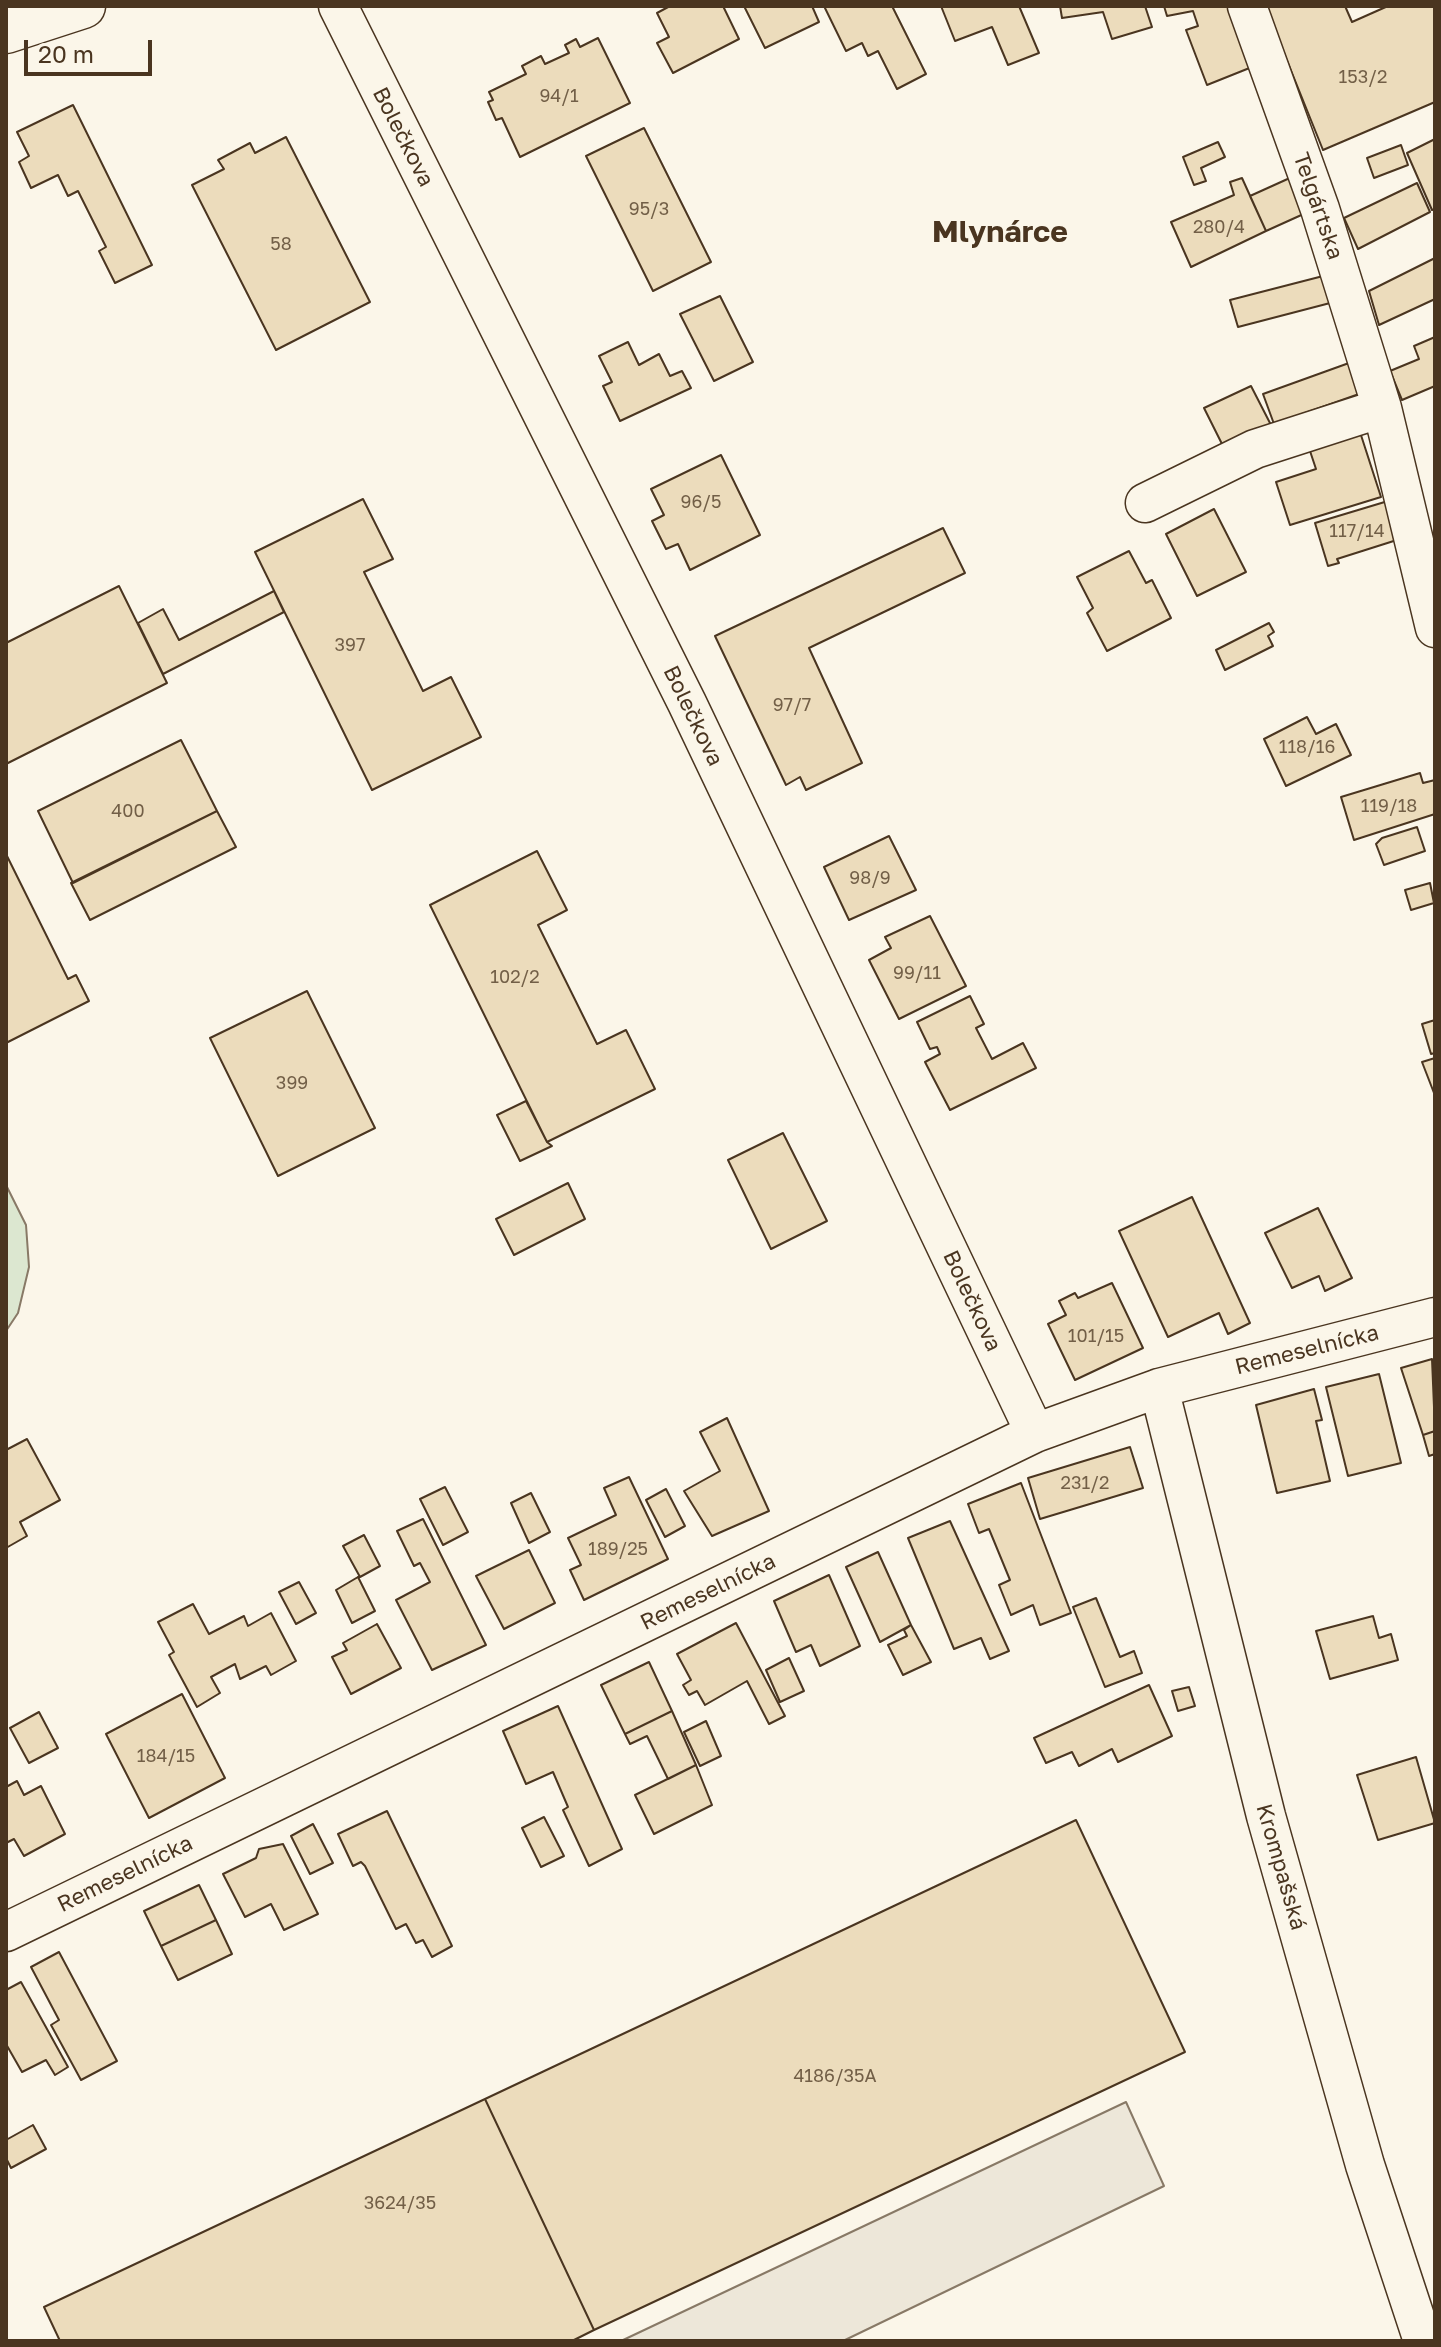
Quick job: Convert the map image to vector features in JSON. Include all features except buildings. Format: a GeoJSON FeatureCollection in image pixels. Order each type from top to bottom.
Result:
{"type":"FeatureCollection","features":[{"type":"Feature","properties":{"kind":"street"},"geometry":{"type":"LineString","coordinates":[[6,31],[83,6]]}},
{"type":"Feature","properties":{"kind":"street","name":"Bolečkova"},"geometry":{"type":"LineString","coordinates":[[338,6],[687,703],[1035,1433]]}},
{"type":"Feature","properties":{"kind":"street","name":"Telgártska"},"geometry":{"type":"LineString","coordinates":[[1247,6],[1320,209],[1382,408],[1435,628]]}},
{"type":"Feature","properties":{"kind":"street"},"geometry":{"type":"LineString","coordinates":[[1145,503],[1255,449],[1382,408]]}},
{"type":"Feature","properties":{"kind":"street","name":"Remeselnícka"},"geometry":{"type":"LineString","coordinates":[[6,1932],[1035,1433],[1159,1388],[1435,1317]]}},
{"type":"Feature","properties":{"kind":"street","name":"Krompašská"},"geometry":{"type":"LineString","coordinates":[[1159,1388],[1266,1816],[1365,2165],[1423,2341]]}},
{"type":"Feature","properties":{"kind":"green space"},"geometry":{"type":"Polygon","coordinates":[[[6,1185],[26,1225],[29,1267],[18,1313],[6,1331],[6,1185]]]}},
{"type":"Feature","properties":{"kind":"shaded area"},"geometry":{"type":"Polygon","coordinates":[[[1126,2102],[1164,2186],[843,2341],[621,2341],[1126,2102]]]}},
{"type":"Feature","properties":{"kind":"district","name":"Mlynárce"},"geometry":{"type":"Point","coordinates":[1000,232]}}]}
